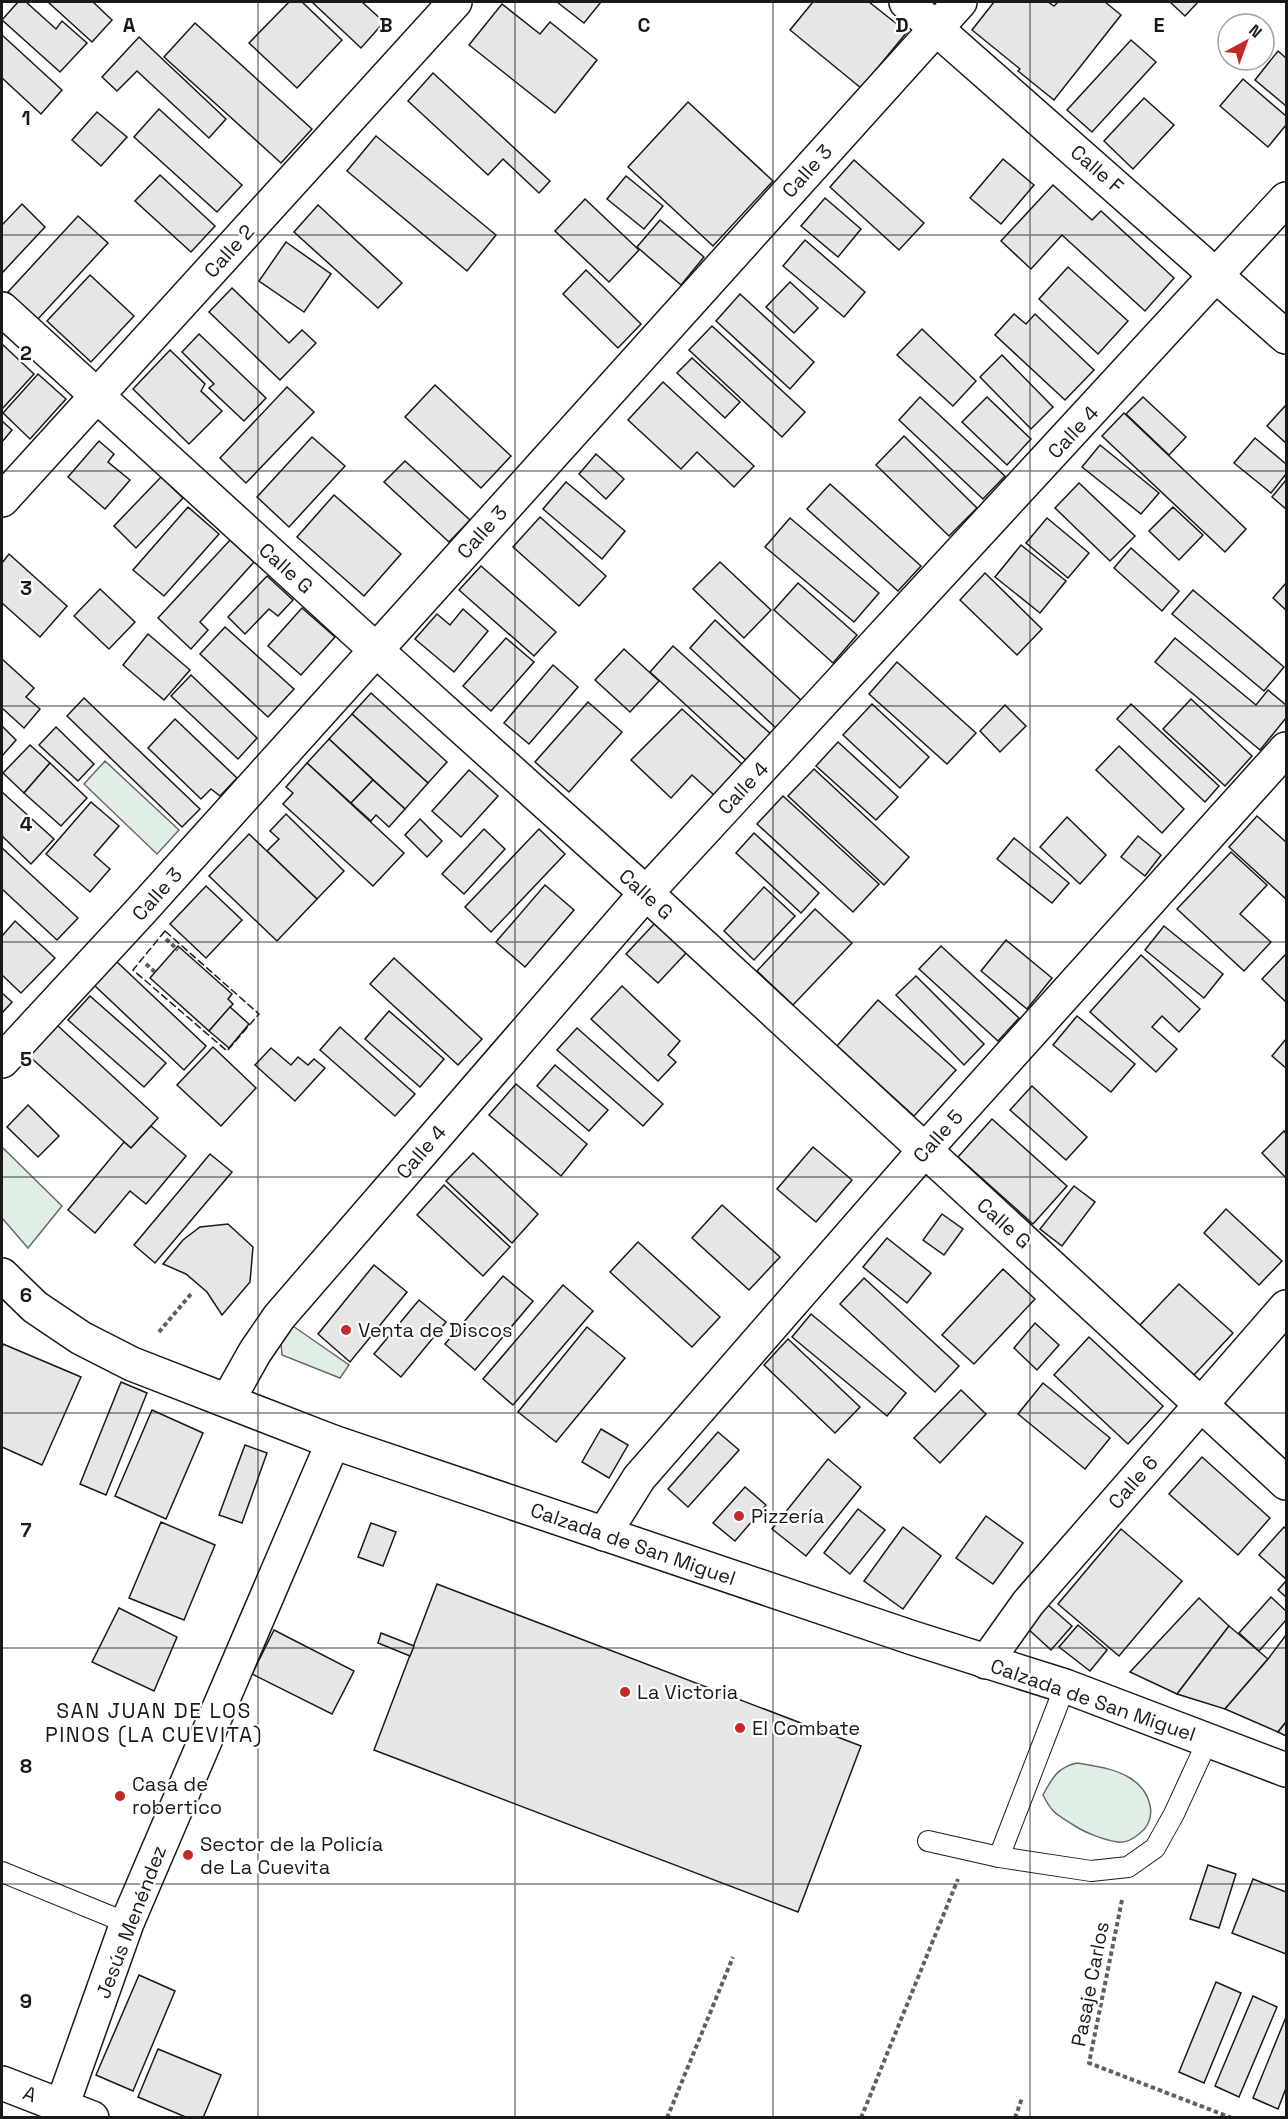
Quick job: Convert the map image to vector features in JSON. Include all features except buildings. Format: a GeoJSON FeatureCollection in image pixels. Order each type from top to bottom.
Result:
{"type":"FeatureCollection","features":[{"type":"Feature","properties":{"kind":"street","name":"Calle 2"},"geometry":{"type":"LineString","coordinates":[[2,500],[455,2]]}},
{"type":"Feature","properties":{"kind":"street","name":"Calle F"},"geometry":{"type":"LineString","coordinates":[[906,2],[1287,337]]}},
{"type":"Feature","properties":{"kind":"street","name":"Calle 3"},"geometry":{"type":"LineString","coordinates":[[2,1061],[139,914],[960,2]]}},
{"type":"Feature","properties":{"kind":"street","name":"Calle 4"},"geometry":{"type":"LineString","coordinates":[[228,1400],[255,1352],[279,1317],[646,893],[1287,200]]}},
{"type":"Feature","properties":{"kind":"street","name":"Calle G"},"geometry":{"type":"LineString","coordinates":[[2,309],[646,893],[1287,1483]]}},
{"type":"Feature","properties":{"kind":"street","name":"Calle 5"},"geometry":{"type":"LineString","coordinates":[[604,1534],[639,1478],[924,1151],[1287,748]]}},
{"type":"Feature","properties":{"kind":"street","name":"Calzada de San Miguel"},"geometry":{"type":"LineString","coordinates":[[2,1275],[35,1307],[81,1338],[132,1364],[333,1442],[986,1662],[1065,1686],[1287,1770]]}},
{"type":"Feature","properties":{"kind":"street","name":"Calle 6"},"geometry":{"type":"LineString","coordinates":[[986,1662],[1028,1603],[1287,1307]]}},
{"type":"Feature","properties":{"kind":"street","name":"Jesús Menéndez"},"geometry":{"type":"LineString","coordinates":[[62,2106],[127,1923],[333,1442]]}},
{"type":"Feature","properties":{"kind":"street","name":"A"},"geometry":{"type":"LineString","coordinates":[[2,2083],[92,2118]]}},
{"type":"Feature","properties":{"kind":"lane"},"geometry":{"type":"LineString","coordinates":[[999,1857],[1065,1686]]}},
{"type":"Feature","properties":{"kind":"lane"},"geometry":{"type":"LineString","coordinates":[[928,1841],[999,1857],[1091,1871],[1128,1867],[1155,1848],[1174,1814],[1208,1740]]}},
{"type":"Feature","properties":{"kind":"lane"},"geometry":{"type":"LineString","coordinates":[[2,1872],[127,1923]]}},
{"type":"Feature","properties":{"kind":"path"},"geometry":{"type":"LineString","coordinates":[[166,939],[178,950]]}},
{"type":"Feature","properties":{"kind":"path"},"geometry":{"type":"LineString","coordinates":[[147,965],[155,972]]}},
{"type":"Feature","properties":{"kind":"path"},"geometry":{"type":"LineString","coordinates":[[132,1364],[191,1294]]}},
{"type":"Feature","properties":{"kind":"path"},"geometry":{"type":"LineString","coordinates":[[861,2118],[969,1851]]}},
{"type":"Feature","properties":{"kind":"path","name":"Pasaje Carlos"},"geometry":{"type":"LineString","coordinates":[[1128,1867],[1089,2063],[1232,2118]]}},
{"type":"Feature","properties":{"kind":"path"},"geometry":{"type":"LineString","coordinates":[[667,2118],[733,1956]]}},
{"type":"Feature","properties":{"kind":"path"},"geometry":{"type":"LineString","coordinates":[[1015,2118],[1022,2098]]}},
{"type":"Feature","properties":{"kind":"green space"},"geometry":{"type":"Polygon","coordinates":[[[105,761],[179,830],[157,854],[84,784],[105,761]]]}},
{"type":"Feature","properties":{"kind":"green space"},"geometry":{"type":"Polygon","coordinates":[[[2,1147],[62,1206],[28,1248],[2,1218],[2,1147]]]}},
{"type":"Feature","properties":{"kind":"green space"},"geometry":{"type":"Polygon","coordinates":[[[293,1326],[349,1365],[340,1378],[282,1355],[281,1343],[293,1326]]]}},
{"type":"Feature","properties":{"kind":"green space"},"geometry":{"type":"Polygon","coordinates":[[[1077,1763],[1117,1772],[1137,1783],[1147,1797],[1151,1812],[1149,1820],[1139,1834],[1123,1842],[1107,1840],[1079,1829],[1053,1810],[1043,1795],[1049,1783],[1065,1767],[1077,1763]]]}},
{"type":"Feature","properties":{"kind":"fence"},"geometry":{"type":"LineString","coordinates":[[165,931],[259,1014],[227,1051],[133,970],[165,931]]}},
{"type":"Feature","properties":{"kind":"place","name":"Venta de Discos"},"geometry":{"type":"Point","coordinates":[346,1330]}},
{"type":"Feature","properties":{"kind":"place","name":"Pizzería"},"geometry":{"type":"Point","coordinates":[739,1516]}},
{"type":"Feature","properties":{"kind":"place","name":"La Victoria"},"geometry":{"type":"Point","coordinates":[625,1692]}},
{"type":"Feature","properties":{"kind":"place","name":"El Combate"},"geometry":{"type":"Point","coordinates":[740,1728]}},
{"type":"Feature","properties":{"kind":"place","name":"Casa de robertico"},"geometry":{"type":"Point","coordinates":[120,1796]}},
{"type":"Feature","properties":{"kind":"place","name":"Sector de la Policía de La Cuevita"},"geometry":{"type":"Point","coordinates":[188,1855]}},
{"type":"Feature","properties":{"kind":"district","name":"SAN JUAN DE LOS PINOS (LA CUEVITA)"},"geometry":{"type":"Point","coordinates":[154,1722]}}]}
